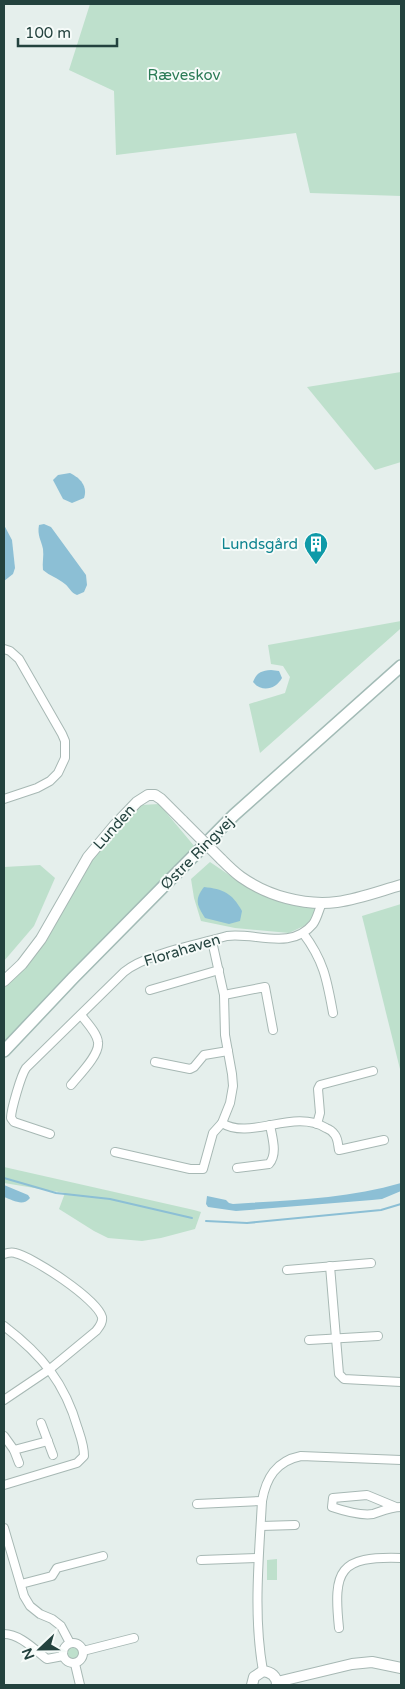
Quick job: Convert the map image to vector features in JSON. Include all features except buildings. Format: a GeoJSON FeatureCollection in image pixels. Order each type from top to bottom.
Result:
{"type":"FeatureCollection","features":[{"type":"Feature","properties":{"kind":"main road","name":"Østre Ringvej"},"geometry":{"type":"LineString","coordinates":[[4,1051],[73,978],[234,815],[401,666]]}},
{"type":"Feature","properties":{"kind":"street"},"geometry":{"type":"LineString","coordinates":[[4,649],[10,651],[19,659],[62,734],[65,741],[65,750],[63,765],[50,781],[37,788],[4,799]]}},
{"type":"Feature","properties":{"kind":"street","name":"Lunden"},"geometry":{"type":"LineString","coordinates":[[4,981],[22,964],[41,939],[88,858],[105,836],[137,802],[148,796],[155,795],[161,799],[239,876],[271,893],[296,900],[322,903],[354,899],[401,885]]}},
{"type":"Feature","properties":{"kind":"street"},"geometry":{"type":"LineString","coordinates":[[322,903],[313,924],[303,933],[318,957],[326,977],[333,1013]]}},
{"type":"Feature","properties":{"kind":"street","name":"Florahaven"},"geometry":{"type":"LineString","coordinates":[[50,1134],[14,1122],[11,1118],[23,1072],[131,966],[154,956],[238,935],[277,940],[291,938],[303,933]]}},
{"type":"Feature","properties":{"kind":"street"},"geometry":{"type":"LineString","coordinates":[[115,1152],[190,1169],[203,1169],[214,1133],[222,1123],[230,1103],[233,1086],[226,1035],[224,995],[212,940]]}},
{"type":"Feature","properties":{"kind":"street"},"geometry":{"type":"LineString","coordinates":[[150,990],[219,970]]}},
{"type":"Feature","properties":{"kind":"street"},"geometry":{"type":"LineString","coordinates":[[224,995],[265,987],[273,1030]]}},
{"type":"Feature","properties":{"kind":"street"},"geometry":{"type":"LineString","coordinates":[[70,1085],[90,1062],[98,1048],[98,1041],[81,1015]]}},
{"type":"Feature","properties":{"kind":"street"},"geometry":{"type":"LineString","coordinates":[[155,1062],[190,1069],[204,1055],[228,1051]]}},
{"type":"Feature","properties":{"kind":"street"},"geometry":{"type":"LineString","coordinates":[[317,1124],[320,1113],[318,1089],[320,1085],[373,1071]]}},
{"type":"Feature","properties":{"kind":"street"},"geometry":{"type":"LineString","coordinates":[[222,1123],[240,1128],[295,1121],[317,1124],[334,1134],[339,1150],[384,1140]]}},
{"type":"Feature","properties":{"kind":"street"},"geometry":{"type":"LineString","coordinates":[[237,1168],[269,1164],[273,1160],[274,1154],[270,1125]]}},
{"type":"Feature","properties":{"kind":"street"},"geometry":{"type":"LineString","coordinates":[[4,1254],[14,1252],[24,1256],[65,1280],[98,1310],[102,1318],[101,1324],[96,1330],[50,1369],[4,1400]]}},
{"type":"Feature","properties":{"kind":"street"},"geometry":{"type":"LineString","coordinates":[[287,1270],[371,1262]]}},
{"type":"Feature","properties":{"kind":"street"},"geometry":{"type":"LineString","coordinates":[[330,1266],[339,1374],[341,1378],[401,1382]]}},
{"type":"Feature","properties":{"kind":"street"},"geometry":{"type":"LineString","coordinates":[[4,1326],[33,1350],[50,1369],[71,1407],[84,1449],[84,1456],[78,1463],[4,1485]]}},
{"type":"Feature","properties":{"kind":"street"},"geometry":{"type":"LineString","coordinates":[[309,1340],[378,1336]]}},
{"type":"Feature","properties":{"kind":"street"},"geometry":{"type":"LineString","coordinates":[[41,1423],[53,1455]]}},
{"type":"Feature","properties":{"kind":"street"},"geometry":{"type":"LineString","coordinates":[[4,1436],[14,1450],[19,1463]]}},
{"type":"Feature","properties":{"kind":"street"},"geometry":{"type":"LineString","coordinates":[[14,1450],[48,1441]]}},
{"type":"Feature","properties":{"kind":"street"},"geometry":{"type":"LineString","coordinates":[[262,1671],[256,1623],[258,1558],[264,1487],[271,1474],[279,1466],[297,1457],[401,1460]]}},
{"type":"Feature","properties":{"kind":"street"},"geometry":{"type":"LineString","coordinates":[[367,1495],[399,1507],[370,1514],[346,1511],[332,1507],[332,1498],[367,1495]]}},
{"type":"Feature","properties":{"kind":"street"},"geometry":{"type":"LineString","coordinates":[[197,1504],[262,1501]]}},
{"type":"Feature","properties":{"kind":"street"},"geometry":{"type":"LineString","coordinates":[[261,1526],[295,1525]]}},
{"type":"Feature","properties":{"kind":"street"},"geometry":{"type":"LineString","coordinates":[[4,1528],[24,1596],[30,1606],[60,1626],[70,1643]]}},
{"type":"Feature","properties":{"kind":"street"},"geometry":{"type":"LineString","coordinates":[[21,1584],[52,1576],[57,1568],[103,1556]]}},
{"type":"Feature","properties":{"kind":"street"},"geometry":{"type":"LineString","coordinates":[[339,1628],[336,1601],[337,1585],[341,1574],[349,1566],[362,1560],[378,1557],[401,1558]]}},
{"type":"Feature","properties":{"kind":"street"},"geometry":{"type":"LineString","coordinates":[[201,1560],[258,1558]]}},
{"type":"Feature","properties":{"kind":"street"},"geometry":{"type":"LineString","coordinates":[[4,1634],[21,1639],[47,1659],[62,1656]]}},
{"type":"Feature","properties":{"kind":"street"},"geometry":{"type":"LineString","coordinates":[[83,1651],[134,1638]]}},
{"type":"Feature","properties":{"kind":"street"},"geometry":{"type":"LineString","coordinates":[[62,1656],[65,1647],[70,1643],[77,1644],[83,1651]]}},
{"type":"Feature","properties":{"kind":"street"},"geometry":{"type":"LineString","coordinates":[[75,1664],[81,1660],[83,1651]]}},
{"type":"Feature","properties":{"kind":"street"},"geometry":{"type":"LineString","coordinates":[[62,1656],[66,1661],[75,1664]]}},
{"type":"Feature","properties":{"kind":"street"},"geometry":{"type":"LineString","coordinates":[[262,1671],[272,1674],[277,1684],[352,1664],[372,1662],[401,1668]]}},
{"type":"Feature","properties":{"kind":"street"},"geometry":{"type":"LineString","coordinates":[[75,1664],[80,1685]]}},
{"type":"Feature","properties":{"kind":"street"},"geometry":{"type":"LineString","coordinates":[[252,1685],[254,1677],[262,1671]]}},
{"type":"Feature","properties":{"kind":"green space","name":"Ræveskov"},"geometry":{"type":"Polygon","coordinates":[[[90,4],[401,4],[401,196],[310,193],[296,133],[116,155],[114,91],[69,70],[90,4]]]}},
{"type":"Feature","properties":{"kind":"green space"},"geometry":{"type":"Polygon","coordinates":[[[401,372],[401,462],[375,470],[307,387],[401,372]]]}},
{"type":"Feature","properties":{"kind":"green space"},"geometry":{"type":"Polygon","coordinates":[[[401,621],[401,628],[399,630],[260,753],[249,704],[285,693],[290,677],[283,666],[271,664],[268,645],[401,621]]]}},
{"type":"Feature","properties":{"kind":"green space"},"geometry":{"type":"Polygon","coordinates":[[[159,804],[195,847],[4,1043],[4,988],[20,973],[40,948],[91,857],[141,805],[159,804]]]}},
{"type":"Feature","properties":{"kind":"green space"},"geometry":{"type":"Polygon","coordinates":[[[210,862],[270,898],[292,905],[315,908],[314,915],[306,925],[289,933],[235,928],[201,921],[191,879],[210,862]]]}},
{"type":"Feature","properties":{"kind":"green space"},"geometry":{"type":"Polygon","coordinates":[[[40,865],[55,878],[34,926],[4,961],[4,867],[40,865]]]}},
{"type":"Feature","properties":{"kind":"green space"},"geometry":{"type":"Polygon","coordinates":[[[401,904],[401,1073],[362,916],[401,904]]]}},
{"type":"Feature","properties":{"kind":"green space"},"geometry":{"type":"Polygon","coordinates":[[[4,1167],[201,1212],[195,1229],[142,1241],[108,1238],[59,1209],[65,1193],[4,1183],[4,1167]]]}},
{"type":"Feature","properties":{"kind":"green space"},"geometry":{"type":"Polygon","coordinates":[[[277,1559],[277,1580],[267,1580],[267,1560],[277,1559]]]}},
{"type":"Feature","properties":{"kind":"green space"},"geometry":{"type":"Polygon","coordinates":[[[70,1646],[76,1646],[80,1653],[76,1660],[70,1660],[66,1656],[66,1650],[70,1646]]]}},
{"type":"Feature","properties":{"kind":"water"},"geometry":{"type":"Polygon","coordinates":[[[70,473],[80,480],[85,490],[84,498],[72,503],[63,499],[53,480],[58,475],[70,473]]]}},
{"type":"Feature","properties":{"kind":"water"},"geometry":{"type":"Polygon","coordinates":[[[44,524],[51,527],[86,575],[87,585],[84,592],[75,594],[62,582],[43,570],[43,549],[39,535],[39,525],[44,524]]]}},
{"type":"Feature","properties":{"kind":"water"},"geometry":{"type":"Polygon","coordinates":[[[4,525],[12,540],[15,568],[13,574],[4,581],[4,525]]]}},
{"type":"Feature","properties":{"kind":"water"},"geometry":{"type":"Polygon","coordinates":[[[271,670],[279,671],[282,678],[273,687],[260,688],[253,682],[260,673],[271,670]]]}},
{"type":"Feature","properties":{"kind":"water"},"geometry":{"type":"Polygon","coordinates":[[[204,887],[217,889],[231,896],[242,911],[240,921],[229,924],[205,918],[198,902],[204,887]]]}},
{"type":"Feature","properties":{"kind":"water"},"geometry":{"type":"Polygon","coordinates":[[[401,1183],[401,1191],[382,1199],[236,1211],[208,1207],[206,1204],[207,1196],[226,1200],[233,1204],[339,1196],[401,1183]]]}},
{"type":"Feature","properties":{"kind":"water"},"geometry":{"type":"Polygon","coordinates":[[[4,1185],[28,1195],[30,1198],[27,1201],[21,1202],[4,1197],[4,1185]]]}},
{"type":"Feature","properties":{"kind":"waterway"},"geometry":{"type":"LineString","coordinates":[[4,1178],[56,1193],[110,1199],[192,1218]]}},
{"type":"Feature","properties":{"kind":"waterway"},"geometry":{"type":"LineString","coordinates":[[206,1221],[247,1223],[381,1210],[401,1204]]}},
{"type":"Feature","properties":{"kind":"place","name":"Lundsgård"},"geometry":{"type":"Point","coordinates":[316,565]}}]}
